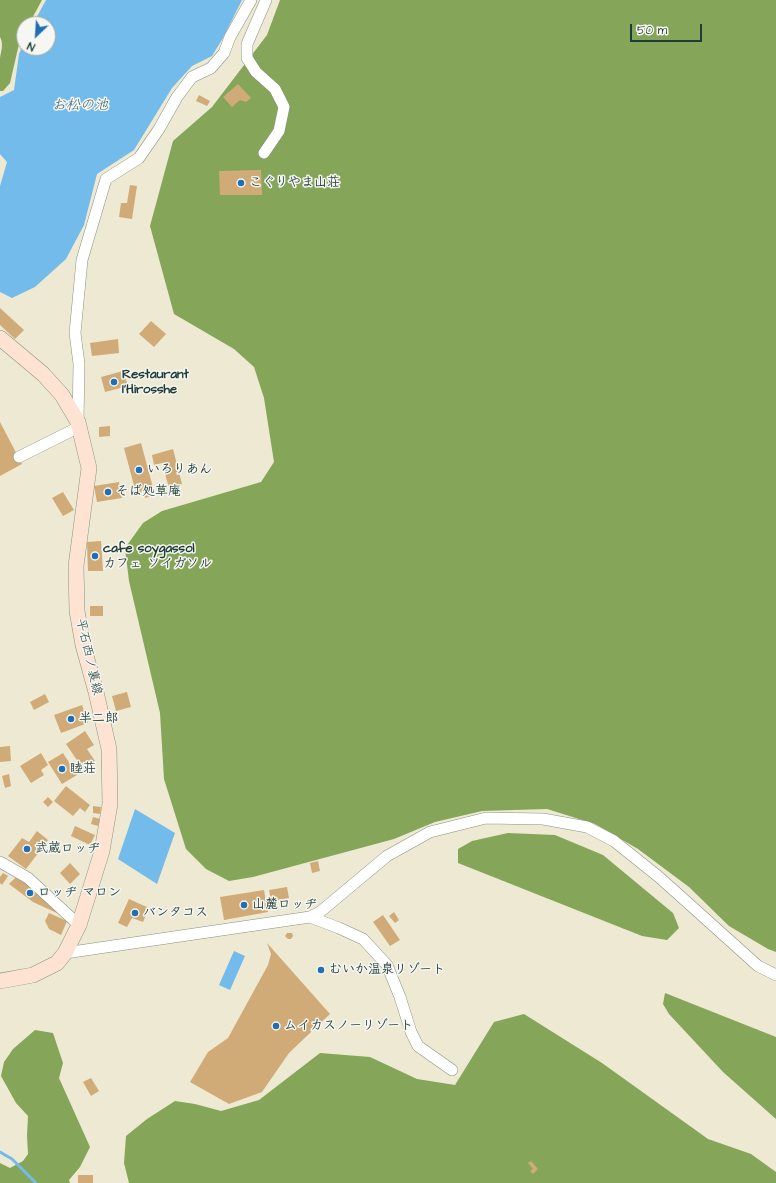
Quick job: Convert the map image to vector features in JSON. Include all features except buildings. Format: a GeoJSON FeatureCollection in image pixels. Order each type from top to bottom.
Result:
{"type":"FeatureCollection","features":[{"type":"Feature","properties":{"kind":"main road","name":"平石西ノ裏線"},"geometry":{"type":"LineString","coordinates":[[0,338],[43,374],[62,395],[79,425],[89,468],[76,566],[77,611],[83,645],[96,692],[109,749],[110,804],[102,852],[79,925],[65,953],[57,963],[33,975],[0,981]]}},
{"type":"Feature","properties":{"kind":"street"},"geometry":{"type":"LineString","coordinates":[[19,457],[79,425],[79,364],[76,333],[82,260],[106,179],[139,158],[159,129],[176,97],[192,77],[211,68],[224,53],[230,36],[251,0]]}},
{"type":"Feature","properties":{"kind":"street"},"geometry":{"type":"LineString","coordinates":[[264,153],[279,131],[284,107],[275,89],[256,72],[248,58],[247,44],[266,0]]}},
{"type":"Feature","properties":{"kind":"street"},"geometry":{"type":"LineString","coordinates":[[65,953],[310,917],[320,912],[387,856],[430,832],[486,818],[543,819],[587,827],[614,841],[659,877],[758,966],[776,975]]}},
{"type":"Feature","properties":{"kind":"street"},"geometry":{"type":"LineString","coordinates":[[0,862],[28,878],[79,925]]}},
{"type":"Feature","properties":{"kind":"street"},"geometry":{"type":"LineString","coordinates":[[310,917],[363,939],[387,965],[400,997],[411,1032],[418,1046],[452,1070]]}},
{"type":"Feature","properties":{"kind":"green space"},"geometry":{"type":"Polygon","coordinates":[[[0,0],[42,0],[33,16],[16,16],[16,56],[10,83],[3,91],[0,91],[0,58],[2,45],[0,37],[0,0]]]}},
{"type":"Feature","properties":{"kind":"green space"},"geometry":{"type":"Polygon","coordinates":[[[280,0],[776,0],[776,952],[768,949],[729,926],[689,887],[638,849],[595,824],[547,809],[482,811],[435,822],[394,839],[253,877],[229,881],[206,869],[186,849],[164,779],[160,713],[129,581],[125,548],[143,523],[162,511],[261,482],[274,462],[264,398],[254,367],[234,349],[174,314],[150,226],[173,141],[212,107],[267,35],[280,0]]]}},
{"type":"Feature","properties":{"kind":"green space"},"geometry":{"type":"Polygon","coordinates":[[[508,833],[555,835],[603,855],[673,913],[679,928],[667,940],[642,936],[458,863],[458,849],[472,841],[508,833]]]}},
{"type":"Feature","properties":{"kind":"green space"},"geometry":{"type":"Polygon","coordinates":[[[665,993],[776,1037],[776,1119],[723,1072],[669,1014],[663,1004],[665,993]]]}},
{"type":"Feature","properties":{"kind":"green space"},"geometry":{"type":"Polygon","coordinates":[[[524,1014],[602,1063],[708,1139],[751,1154],[776,1172],[776,1183],[129,1183],[124,1163],[126,1136],[147,1119],[175,1101],[195,1104],[221,1111],[259,1100],[320,1053],[370,1057],[417,1079],[455,1085],[494,1022],[524,1014]]]}},
{"type":"Feature","properties":{"kind":"green space"},"geometry":{"type":"Polygon","coordinates":[[[35,1030],[53,1033],[63,1063],[59,1078],[90,1147],[80,1167],[69,1180],[70,1183],[0,1183],[0,1163],[10,1168],[23,1161],[28,1154],[28,1116],[16,1103],[1,1076],[4,1062],[13,1049],[35,1030]]]}},
{"type":"Feature","properties":{"kind":"water","name":"お松の池"},"geometry":{"type":"Polygon","coordinates":[[[46,0],[242,0],[212,56],[192,66],[172,88],[134,150],[97,174],[84,225],[66,259],[35,287],[12,298],[0,292],[0,186],[7,162],[0,154],[0,97],[14,90],[19,56],[56,56],[56,16],[37,16],[46,0]]]}},
{"type":"Feature","properties":{"kind":"water"},"geometry":{"type":"Polygon","coordinates":[[[135,809],[175,833],[157,884],[118,859],[135,809]]]}},
{"type":"Feature","properties":{"kind":"water"},"geometry":{"type":"Polygon","coordinates":[[[234,951],[245,956],[230,990],[219,985],[234,951]]]}},
{"type":"Feature","properties":{"kind":"waterway"},"geometry":{"type":"LineString","coordinates":[[0,1152],[12,1159],[36,1183]]}},
{"type":"Feature","properties":{"kind":"place","name":"こぐりやま山荘"},"geometry":{"type":"Point","coordinates":[241,183]}},
{"type":"Feature","properties":{"kind":"place","name":"Restaurant I'Hirosshe"},"geometry":{"type":"Point","coordinates":[114,382]}},
{"type":"Feature","properties":{"kind":"place","name":"いろりあん"},"geometry":{"type":"Point","coordinates":[139,470]}},
{"type":"Feature","properties":{"kind":"place","name":"そば処草庵"},"geometry":{"type":"Point","coordinates":[108,492]}},
{"type":"Feature","properties":{"kind":"place","name":"cafe soygassol カフェ ソイガソル"},"geometry":{"type":"Point","coordinates":[95,556]}},
{"type":"Feature","properties":{"kind":"place","name":"半二郎"},"geometry":{"type":"Point","coordinates":[71,719]}},
{"type":"Feature","properties":{"kind":"place","name":"睦荘"},"geometry":{"type":"Point","coordinates":[62,769]}},
{"type":"Feature","properties":{"kind":"place","name":"武蔵ロッヂ"},"geometry":{"type":"Point","coordinates":[27,849]}},
{"type":"Feature","properties":{"kind":"place","name":"ロッヂ マロン"},"geometry":{"type":"Point","coordinates":[30,893]}},
{"type":"Feature","properties":{"kind":"place","name":"山麓ロッヂ"},"geometry":{"type":"Point","coordinates":[244,905]}},
{"type":"Feature","properties":{"kind":"place","name":"バンタコス"},"geometry":{"type":"Point","coordinates":[135,913]}},
{"type":"Feature","properties":{"kind":"place","name":"むいか温泉リゾート"},"geometry":{"type":"Point","coordinates":[321,970]}},
{"type":"Feature","properties":{"kind":"place","name":"ムイカスノーリゾート"},"geometry":{"type":"Point","coordinates":[276,1026]}}]}
